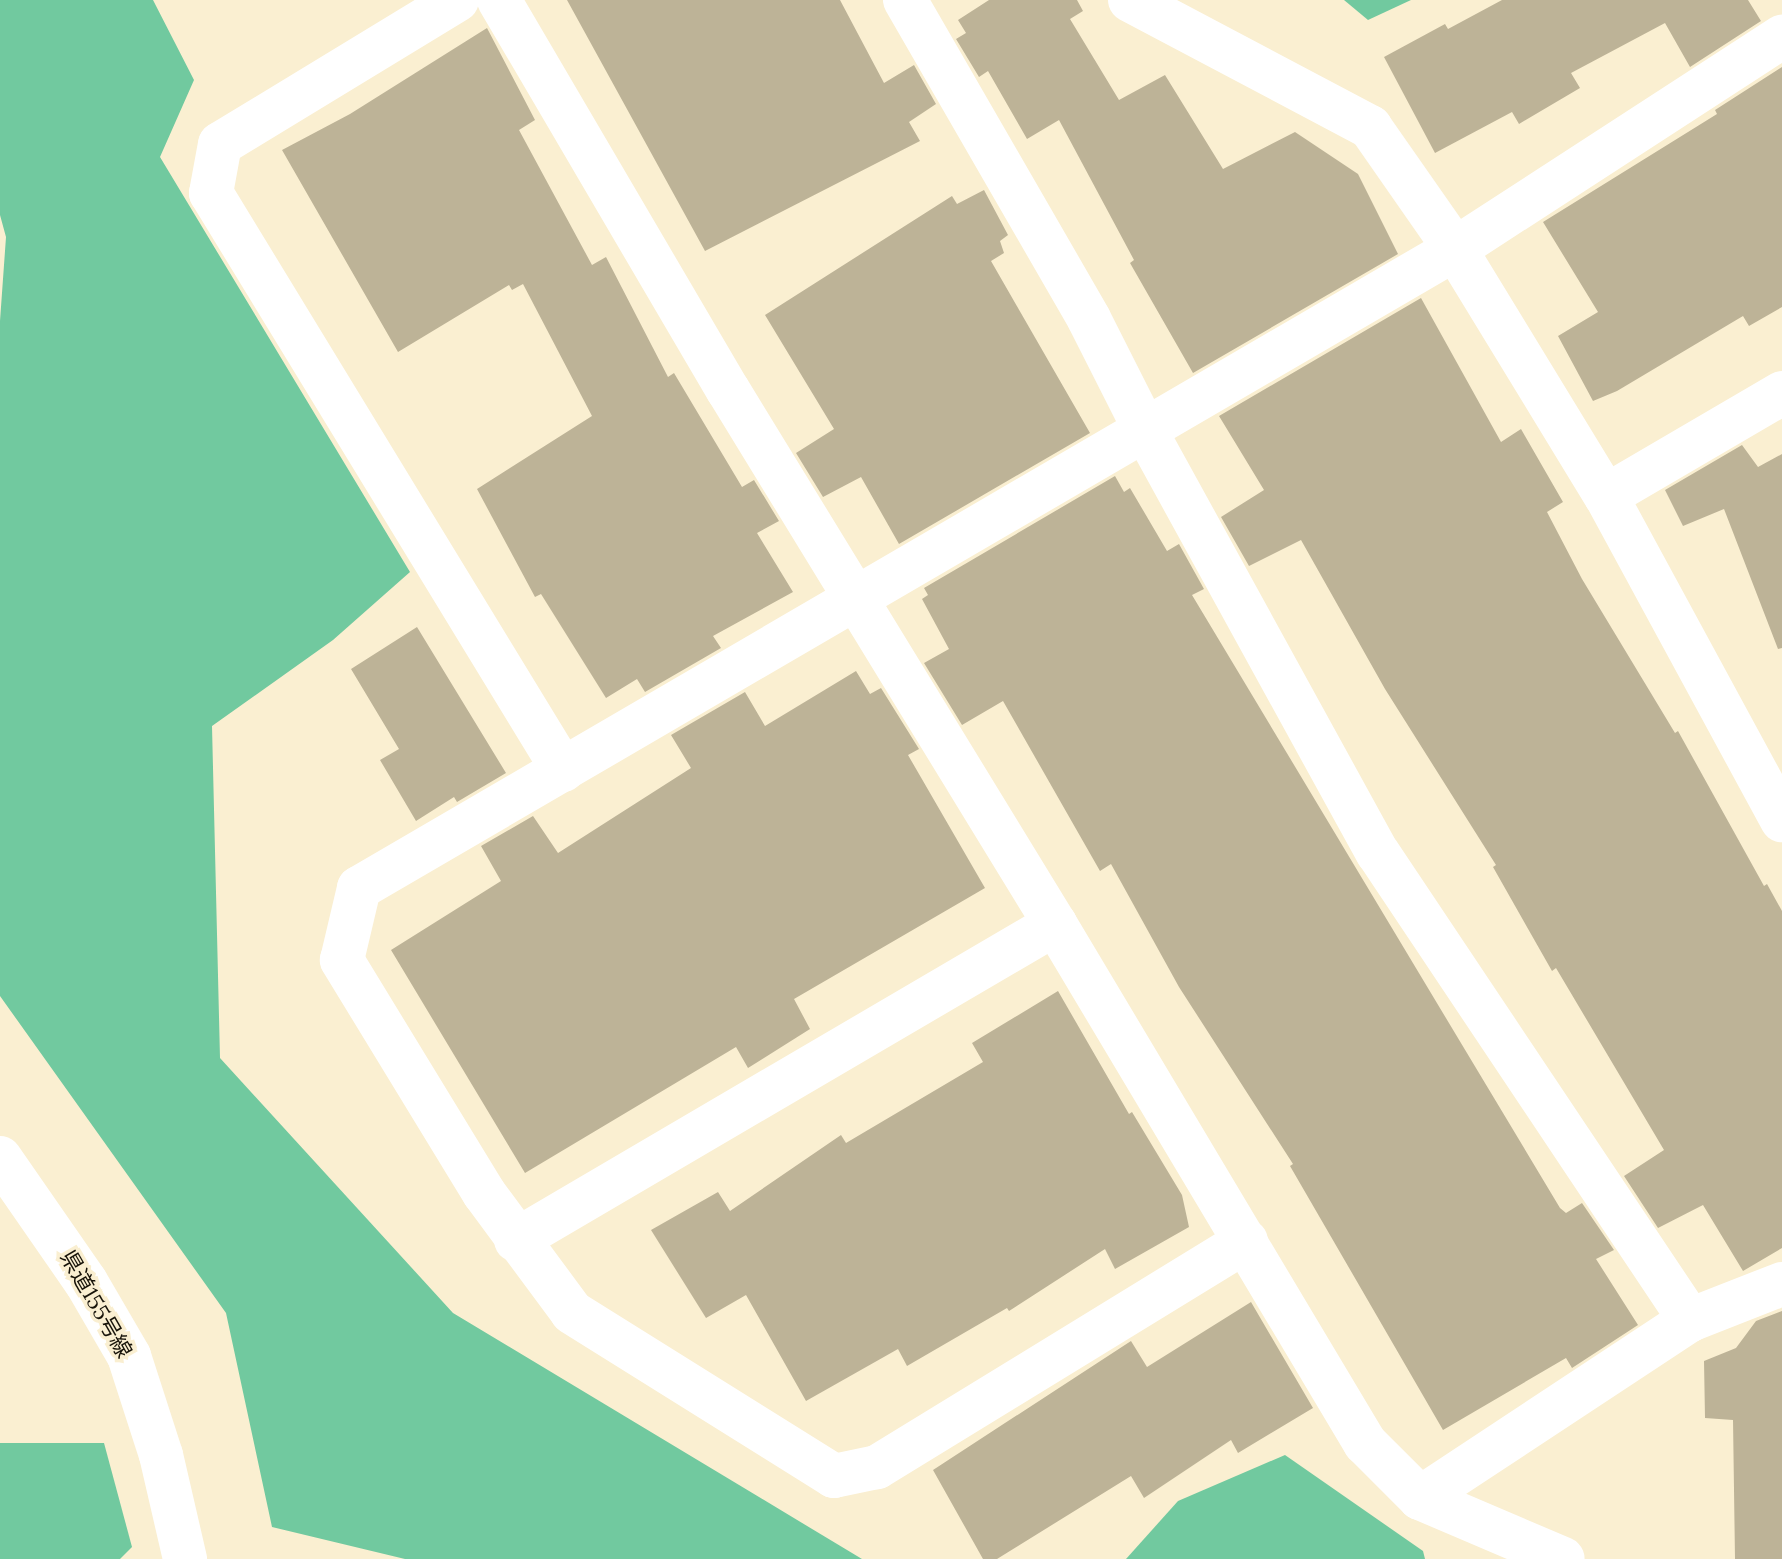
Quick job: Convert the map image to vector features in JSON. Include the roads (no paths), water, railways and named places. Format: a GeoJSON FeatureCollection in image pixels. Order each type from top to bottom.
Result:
{"type":"FeatureCollection","features":[{"type":"Feature","properties":{"kind":"street"},"geometry":{"type":"LineString","coordinates":[[457,0],[220,144],[211,193],[563,770]]}},
{"type":"Feature","properties":{"kind":"street"},"geometry":{"type":"LineString","coordinates":[[499,0],[856,601],[1055,924],[1246,1241],[1322,1376],[1365,1443],[1420,1498],[1563,1559]]}},
{"type":"Feature","properties":{"kind":"street"},"geometry":{"type":"LineString","coordinates":[[905,0],[1089,319],[1145,430],[1378,853],[1690,1320]]}},
{"type":"Feature","properties":{"kind":"street"},"geometry":{"type":"LineString","coordinates":[[1130,0],[1370,127],[1455,249],[1606,496],[1782,820]]}},
{"type":"Feature","properties":{"kind":"street"},"geometry":{"type":"LineString","coordinates":[[1246,1241],[877,1467],[834,1476],[572,1312],[484,1193],[342,960],[359,888],[1455,249],[1782,37]]}},
{"type":"Feature","properties":{"kind":"street"},"geometry":{"type":"LineString","coordinates":[[1606,496],[1782,393]]}},
{"type":"Feature","properties":{"kind":"street"},"geometry":{"type":"LineString","coordinates":[[516,1240],[1055,924]]}},
{"type":"Feature","properties":{"kind":"street","name":"県道155号線"},"geometry":{"type":"LineString","coordinates":[[0,1158],[86,1282],[129,1356],[161,1455],[185,1559]]}},
{"type":"Feature","properties":{"kind":"street"},"geometry":{"type":"LineString","coordinates":[[1420,1498],[1690,1320],[1782,1284]]}}]}
